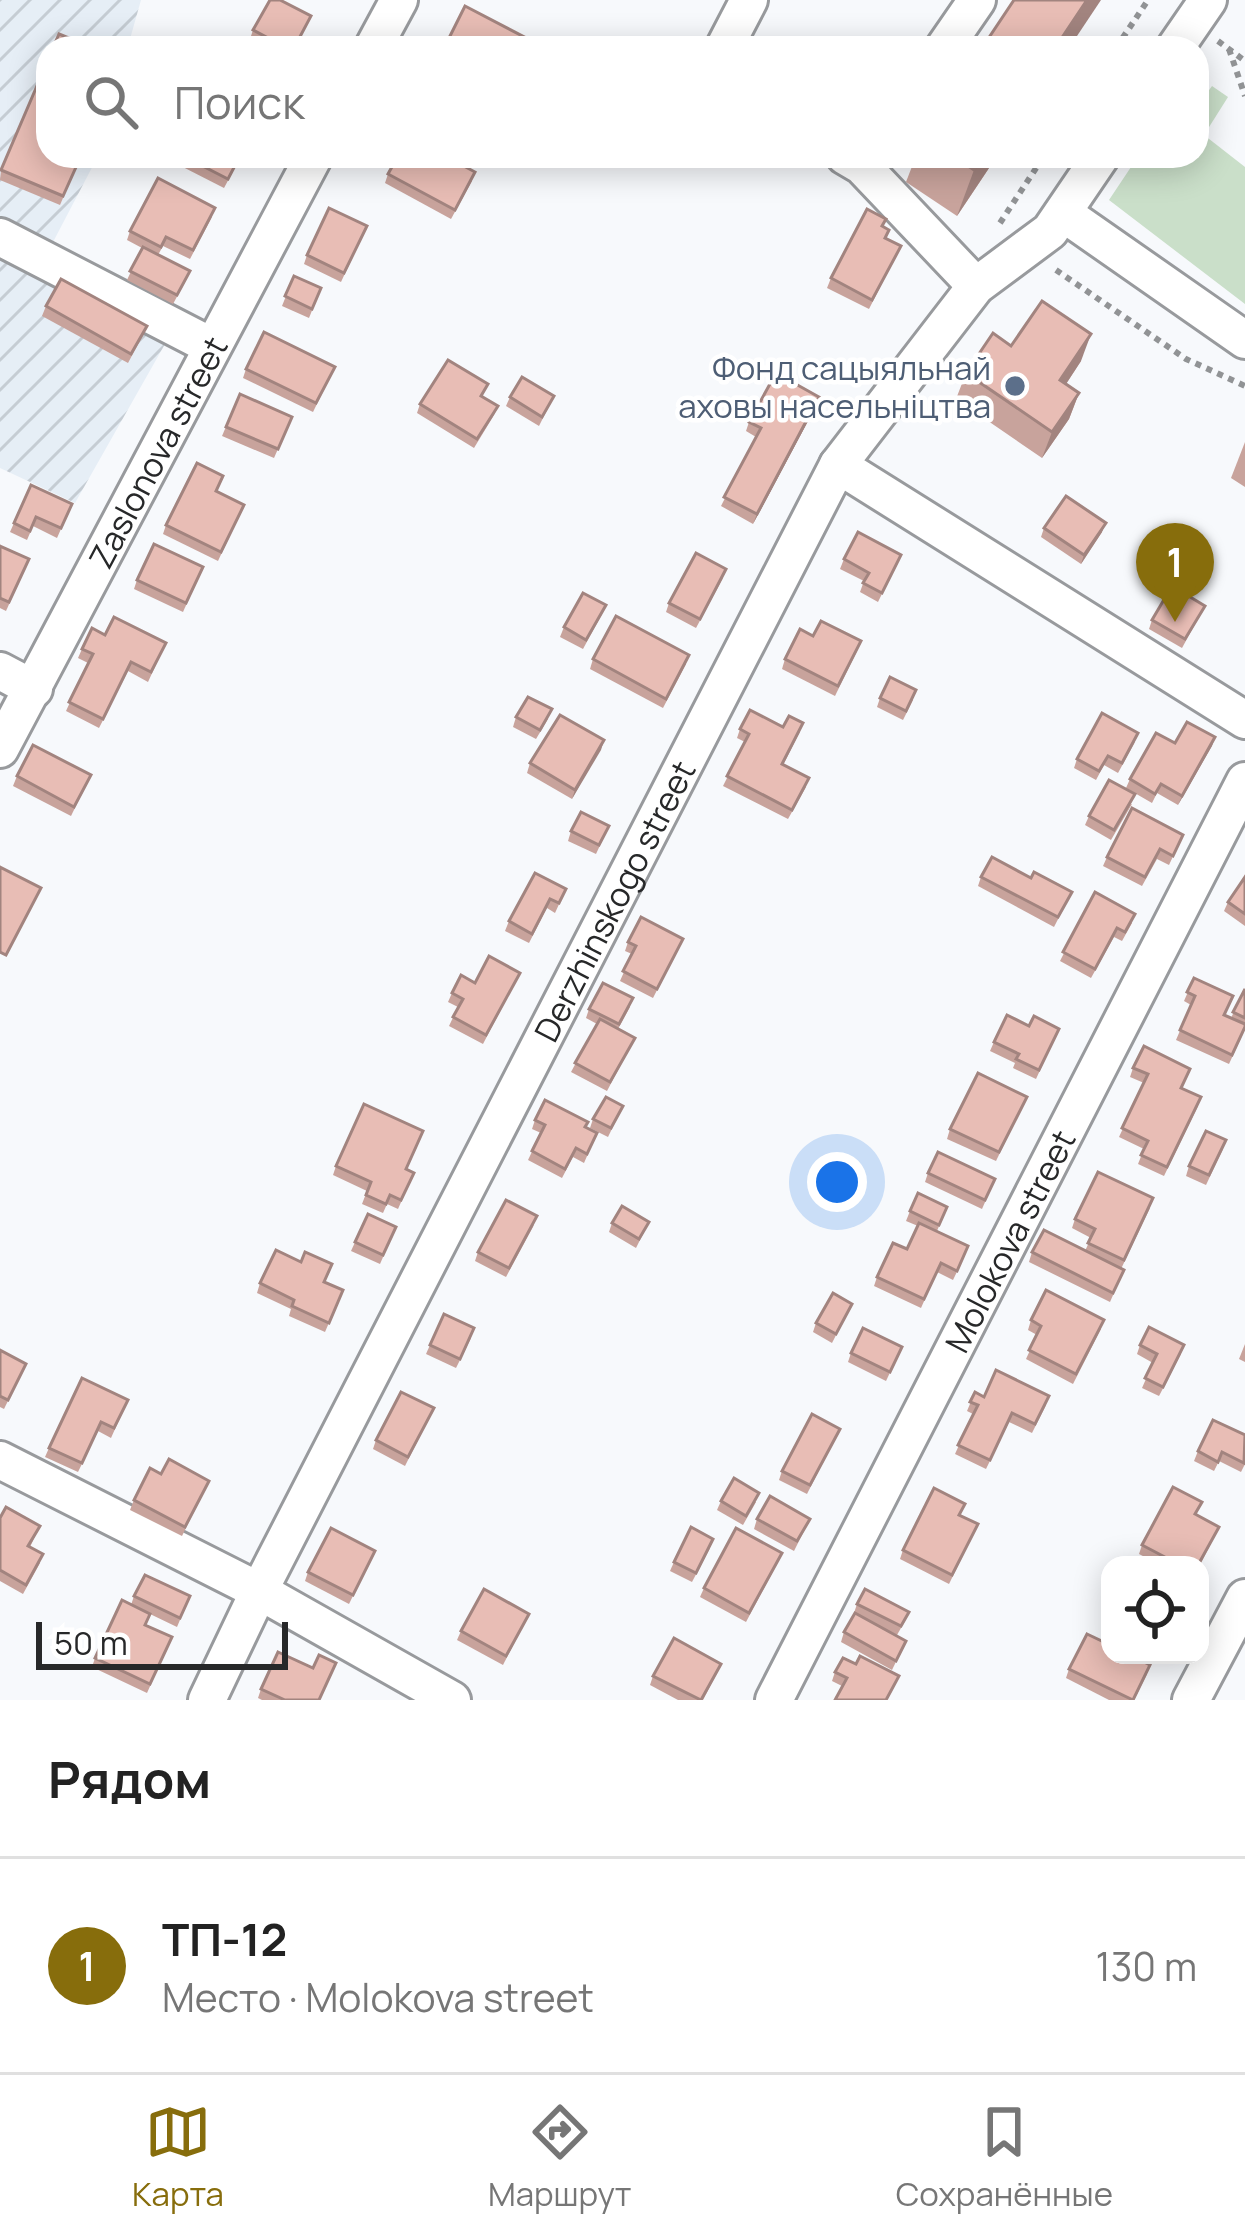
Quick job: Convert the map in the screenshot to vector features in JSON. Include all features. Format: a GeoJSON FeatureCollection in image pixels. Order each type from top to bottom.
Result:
{"type":"FeatureCollection","features":[{"type":"Feature","properties":{"kind":"street"},"geometry":{"type":"LineString","coordinates":[[380,36],[399,0]]}},
{"type":"Feature","properties":{"kind":"street"},"geometry":{"type":"LineString","coordinates":[[730,36],[748,0]]}},
{"type":"Feature","properties":{"kind":"street"},"geometry":{"type":"LineString","coordinates":[[952,36],[977,0]]}},
{"type":"Feature","properties":{"kind":"street"},"geometry":{"type":"LineString","coordinates":[[1183,36],[1208,0]]}},
{"type":"Feature","properties":{"kind":"street","name":"Zaslonova street"},"geometry":{"type":"LineString","coordinates":[[0,749],[307,168]]}},
{"type":"Feature","properties":{"kind":"street"},"geometry":{"type":"LineString","coordinates":[[867,168],[976,286]]}},
{"type":"Feature","properties":{"kind":"street","name":"Derzhinskogo street"},"geometry":{"type":"LineString","coordinates":[[207,1700],[838,465],[976,286],[1050,231],[1094,168]]}},
{"type":"Feature","properties":{"kind":"street"},"geometry":{"type":"LineString","coordinates":[[1063,213],[1245,340]]}},
{"type":"Feature","properties":{"kind":"street"},"geometry":{"type":"LineString","coordinates":[[0,237],[211,346]]}},
{"type":"Feature","properties":{"kind":"street"},"geometry":{"type":"LineString","coordinates":[[838,465],[1245,719]]}},
{"type":"Feature","properties":{"kind":"street"},"geometry":{"type":"LineString","coordinates":[[0,671],[34,689]]}},
{"type":"Feature","properties":{"kind":"street","name":"Molokova street"},"geometry":{"type":"LineString","coordinates":[[774,1700],[1245,781]]}},
{"type":"Feature","properties":{"kind":"street"},"geometry":{"type":"LineString","coordinates":[[0,1460],[259,1591],[452,1700]]}},
{"type":"Feature","properties":{"kind":"street"},"geometry":{"type":"LineString","coordinates":[[1191,1700],[1245,1598]]}},
{"type":"Feature","properties":{"kind":"path"},"geometry":{"type":"LineString","coordinates":[[1124,36],[1148,0]]}},
{"type":"Feature","properties":{"kind":"path"},"geometry":{"type":"LineString","coordinates":[[1229,49],[1245,96]]}},
{"type":"Feature","properties":{"kind":"path"},"geometry":{"type":"LineString","coordinates":[[1036,168],[996,228],[1186,359],[1245,386]]}},
{"type":"Feature","properties":{"kind":"shaded area"},"geometry":{"type":"Polygon","coordinates":[[[0,0],[141,0],[131,36],[36,36],[36,168],[92,168],[52,244],[122,278],[107,307],[169,337],[75,503],[0,468],[0,0]]]}},
{"type":"Feature","properties":{"kind":"green space"},"geometry":{"type":"Polygon","coordinates":[[[1212,86],[1228,97],[1209,127],[1212,86]]]}},
{"type":"Feature","properties":{"kind":"green space"},"geometry":{"type":"Polygon","coordinates":[[[1209,139],[1245,167],[1245,304],[1109,200],[1130,168],[1209,168],[1209,139]]]}},
{"type":"Feature","properties":{"kind":"building"},"geometry":{"type":"Polygon","coordinates":[[[270,0],[280,0],[311,16],[300,36],[264,36],[253,30],[270,0]]]}},
{"type":"Feature","properties":{"kind":"building"},"geometry":{"type":"Polygon","coordinates":[[[1014,0],[1087,0],[1063,36],[990,36],[1014,0]]]}},
{"type":"Feature","properties":{"kind":"building"},"geometry":{"type":"Polygon","coordinates":[[[465,6],[522,36],[450,36],[465,6]]]}},
{"type":"Feature","properties":{"kind":"building"},"geometry":{"type":"Polygon","coordinates":[[[36,88],[36,168],[76,168],[63,196],[1,170],[36,88]]]}},
{"type":"Feature","properties":{"kind":"building"},"geometry":{"type":"Polygon","coordinates":[[[206,168],[234,168],[228,179],[206,168]]]}},
{"type":"Feature","properties":{"kind":"building"},"geometry":{"type":"Polygon","coordinates":[[[391,168],[468,168],[475,172],[455,210],[388,174],[391,168]]]}},
{"type":"Feature","properties":{"kind":"building"},"geometry":{"type":"Polygon","coordinates":[[[158,178],[215,208],[193,250],[166,237],[161,247],[130,231],[158,178]]]}},
{"type":"Feature","properties":{"kind":"building"},"geometry":{"type":"Polygon","coordinates":[[[329,208],[367,226],[344,273],[307,255],[329,208]]]}},
{"type":"Feature","properties":{"kind":"building"},"geometry":{"type":"Polygon","coordinates":[[[867,209],[886,219],[882,226],[889,230],[885,238],[901,246],[872,300],[831,278],[867,209]]]}},
{"type":"Feature","properties":{"kind":"building"},"geometry":{"type":"Polygon","coordinates":[[[143,247],[190,271],[177,295],[130,271],[143,247]]]}},
{"type":"Feature","properties":{"kind":"building"},"geometry":{"type":"Polygon","coordinates":[[[294,276],[321,288],[312,309],[285,296],[294,276]]]}},
{"type":"Feature","properties":{"kind":"building"},"geometry":{"type":"Polygon","coordinates":[[[61,279],[147,326],[131,354],[46,306],[61,279]]]}},
{"type":"Feature","properties":{"kind":"building","name":"Фонд сацыяльнай аховы насельніцтва"},"geometry":{"type":"Polygon","coordinates":[[[1042,301],[1091,334],[1060,380],[1079,393],[1052,432],[966,373],[993,333],[1011,346],[1042,301]]]}},
{"type":"Feature","properties":{"kind":"building"},"geometry":{"type":"Polygon","coordinates":[[[264,332],[335,367],[316,403],[246,369],[264,332]]]}},
{"type":"Feature","properties":{"kind":"building"},"geometry":{"type":"Polygon","coordinates":[[[448,360],[488,384],[481,396],[498,406],[477,439],[420,404],[448,360]]]}},
{"type":"Feature","properties":{"kind":"building"},"geometry":{"type":"Polygon","coordinates":[[[776,373],[819,397],[757,514],[724,497],[761,428],[749,422],[776,373]]]}},
{"type":"Feature","properties":{"kind":"building"},"geometry":{"type":"Polygon","coordinates":[[[522,377],[554,396],[542,417],[510,397],[522,377]]]}},
{"type":"Feature","properties":{"kind":"building"},"geometry":{"type":"Polygon","coordinates":[[[240,394],[292,417],[278,449],[226,427],[240,394]]]}},
{"type":"Feature","properties":{"kind":"building"},"geometry":{"type":"Polygon","coordinates":[[[197,463],[223,476],[216,491],[244,505],[221,552],[166,525],[197,463]]]}},
{"type":"Feature","properties":{"kind":"building"},"geometry":{"type":"Polygon","coordinates":[[[31,485],[72,504],[61,528],[36,517],[30,531],[14,523],[31,485]]]}},
{"type":"Feature","properties":{"kind":"building"},"geometry":{"type":"Polygon","coordinates":[[[1066,496],[1106,523],[1084,555],[1044,528],[1066,496]]]}},
{"type":"Feature","properties":{"kind":"building"},"geometry":{"type":"Polygon","coordinates":[[[858,532],[901,555],[882,593],[863,583],[869,573],[844,559],[858,532]]]}},
{"type":"Feature","properties":{"kind":"building"},"geometry":{"type":"Polygon","coordinates":[[[154,544],[203,567],[186,603],[137,580],[154,544]]]}},
{"type":"Feature","properties":{"kind":"building"},"geometry":{"type":"Polygon","coordinates":[[[0,546],[29,559],[9,602],[0,598],[0,546]]]}},
{"type":"Feature","properties":{"kind":"building"},"geometry":{"type":"Polygon","coordinates":[[[696,553],[726,569],[700,619],[669,603],[696,553]]]}},
{"type":"Feature","properties":{"kind":"building"},"geometry":{"type":"Polygon","coordinates":[[[1172,586],[1205,606],[1185,639],[1152,620],[1172,586]]]}},
{"type":"Feature","properties":{"kind":"building"},"geometry":{"type":"Polygon","coordinates":[[[583,593],[606,605],[586,640],[564,627],[583,593]]]}},
{"type":"Feature","properties":{"kind":"building"},"geometry":{"type":"Polygon","coordinates":[[[616,616],[689,655],[666,699],[593,659],[616,616]]]}},
{"type":"Feature","properties":{"kind":"building"},"geometry":{"type":"Polygon","coordinates":[[[114,617],[166,643],[151,672],[131,662],[103,719],[69,702],[93,654],[82,649],[92,628],[105,635],[114,617]]]}},
{"type":"Feature","properties":{"kind":"building"},"geometry":{"type":"Polygon","coordinates":[[[821,621],[861,641],[838,686],[785,659],[800,629],[813,636],[821,621]]]}},
{"type":"Feature","properties":{"kind":"building"},"geometry":{"type":"Polygon","coordinates":[[[890,677],[916,690],[906,711],[880,698],[890,677]]]}},
{"type":"Feature","properties":{"kind":"building"},"geometry":{"type":"Polygon","coordinates":[[[528,697],[552,709],[540,730],[516,717],[528,697]]]}},
{"type":"Feature","properties":{"kind":"building"},"geometry":{"type":"Polygon","coordinates":[[[750,710],[783,727],[789,716],[803,723],[782,764],[809,778],[792,810],[727,776],[749,734],[740,729],[750,710]]]}},
{"type":"Feature","properties":{"kind":"building"},"geometry":{"type":"Polygon","coordinates":[[[1102,713],[1138,733],[1122,763],[1108,756],[1099,771],[1077,759],[1102,713]]]}},
{"type":"Feature","properties":{"kind":"building"},"geometry":{"type":"Polygon","coordinates":[[[560,715],[604,740],[575,790],[530,763],[560,715]]]}},
{"type":"Feature","properties":{"kind":"building"},"geometry":{"type":"Polygon","coordinates":[[[1187,722],[1215,737],[1182,796],[1161,784],[1155,794],[1130,779],[1156,733],[1175,743],[1187,722]]]}},
{"type":"Feature","properties":{"kind":"building"},"geometry":{"type":"Polygon","coordinates":[[[33,745],[91,775],[74,807],[17,776],[33,745]]]}},
{"type":"Feature","properties":{"kind":"building"},"geometry":{"type":"Polygon","coordinates":[[[1109,780],[1135,794],[1114,830],[1089,816],[1109,780]]]}},
{"type":"Feature","properties":{"kind":"building"},"geometry":{"type":"Polygon","coordinates":[[[1132,808],[1183,835],[1173,856],[1160,849],[1145,877],[1107,857],[1132,808]]]}},
{"type":"Feature","properties":{"kind":"building"},"geometry":{"type":"Polygon","coordinates":[[[581,812],[609,826],[599,845],[571,831],[581,812]]]}},
{"type":"Feature","properties":{"kind":"building"},"geometry":{"type":"Polygon","coordinates":[[[992,857],[1031,878],[1034,872],[1072,892],[1058,917],[981,877],[992,857]]]}},
{"type":"Feature","properties":{"kind":"building"},"geometry":{"type":"Polygon","coordinates":[[[0,867],[41,888],[6,955],[0,952],[0,867]]]}},
{"type":"Feature","properties":{"kind":"building"},"geometry":{"type":"Polygon","coordinates":[[[535,873],[566,889],[559,903],[550,899],[532,934],[509,921],[535,873]]]}},
{"type":"Feature","properties":{"kind":"building"},"geometry":{"type":"Polygon","coordinates":[[[1245,877],[1245,914],[1228,902],[1245,877]]]}},
{"type":"Feature","properties":{"kind":"building"},"geometry":{"type":"Polygon","coordinates":[[[1095,892],[1135,914],[1125,932],[1117,928],[1095,969],[1063,952],[1095,892]]]}},
{"type":"Feature","properties":{"kind":"building"},"geometry":{"type":"Polygon","coordinates":[[[641,917],[683,939],[657,989],[623,971],[636,946],[628,942],[641,917]]]}},
{"type":"Feature","properties":{"kind":"building"},"geometry":{"type":"Polygon","coordinates":[[[489,956],[520,973],[486,1035],[453,1017],[463,999],[452,993],[461,975],[475,983],[489,956]]]}},
{"type":"Feature","properties":{"kind":"building"},"geometry":{"type":"Polygon","coordinates":[[[1194,978],[1233,996],[1224,1015],[1245,1027],[1232,1055],[1180,1030],[1195,996],[1187,992],[1194,978]]]}},
{"type":"Feature","properties":{"kind":"building"},"geometry":{"type":"Polygon","coordinates":[[[603,983],[633,998],[619,1024],[589,1009],[603,983]]]}},
{"type":"Feature","properties":{"kind":"building"},"geometry":{"type":"Polygon","coordinates":[[[1245,989],[1245,1018],[1233,1012],[1245,989]]]}},
{"type":"Feature","properties":{"kind":"building"},"geometry":{"type":"Polygon","coordinates":[[[1007,1015],[1029,1026],[1034,1016],[1059,1029],[1039,1070],[994,1042],[1007,1015]]]}},
{"type":"Feature","properties":{"kind":"building"},"geometry":{"type":"Polygon","coordinates":[[[600,1019],[635,1038],[610,1082],[575,1063],[600,1019]]]}},
{"type":"Feature","properties":{"kind":"building"},"geometry":{"type":"Polygon","coordinates":[[[1144,1046],[1190,1069],[1181,1088],[1201,1097],[1167,1167],[1141,1155],[1148,1141],[1122,1128],[1148,1074],[1133,1068],[1144,1046]]]}},
{"type":"Feature","properties":{"kind":"building"},"geometry":{"type":"Polygon","coordinates":[[[978,1073],[1027,1097],[999,1152],[950,1129],[978,1073]]]}},
{"type":"Feature","properties":{"kind":"building"},"geometry":{"type":"Polygon","coordinates":[[[606,1097],[623,1106],[611,1128],[593,1119],[606,1097]]]}},
{"type":"Feature","properties":{"kind":"building"},"geometry":{"type":"Polygon","coordinates":[[[545,1100],[588,1122],[585,1127],[597,1133],[587,1154],[576,1148],[565,1169],[532,1151],[545,1125],[535,1120],[545,1100]]]}},
{"type":"Feature","properties":{"kind":"building"},"geometry":{"type":"Polygon","coordinates":[[[364,1104],[423,1131],[406,1169],[414,1173],[401,1200],[390,1195],[386,1204],[366,1195],[371,1182],[336,1166],[364,1104]]]}},
{"type":"Feature","properties":{"kind":"building"},"geometry":{"type":"Polygon","coordinates":[[[1206,1131],[1226,1140],[1209,1175],[1189,1166],[1206,1131]]]}},
{"type":"Feature","properties":{"kind":"building"},"geometry":{"type":"Polygon","coordinates":[[[938,1152],[995,1179],[985,1200],[928,1173],[938,1152]]]}},
{"type":"Feature","properties":{"kind":"building"},"geometry":{"type":"Polygon","coordinates":[[[1098,1172],[1153,1198],[1124,1260],[1088,1243],[1095,1229],[1075,1219],[1098,1172]]]}},
{"type":"Feature","properties":{"kind":"building"},"geometry":{"type":"Polygon","coordinates":[[[918,1193],[947,1207],[939,1225],[910,1211],[918,1193]]]}},
{"type":"Feature","properties":{"kind":"building"},"geometry":{"type":"Polygon","coordinates":[[[506,1200],[537,1216],[509,1268],[478,1252],[506,1200]]]}},
{"type":"Feature","properties":{"kind":"building"},"geometry":{"type":"Polygon","coordinates":[[[622,1206],[649,1222],[639,1239],[612,1223],[622,1206]]]}},
{"type":"Feature","properties":{"kind":"building"},"geometry":{"type":"Polygon","coordinates":[[[368,1214],[396,1227],[383,1255],[355,1242],[368,1214]]]}},
{"type":"Feature","properties":{"kind":"building"},"geometry":{"type":"Polygon","coordinates":[[[919,1223],[968,1246],[957,1271],[941,1263],[924,1299],[877,1277],[893,1243],[907,1249],[919,1223]]]}},
{"type":"Feature","properties":{"kind":"building"},"geometry":{"type":"Polygon","coordinates":[[[1044,1230],[1124,1270],[1113,1293],[1032,1252],[1044,1230]]]}},
{"type":"Feature","properties":{"kind":"building"},"geometry":{"type":"Polygon","coordinates":[[[276,1250],[301,1262],[305,1252],[332,1264],[324,1282],[343,1290],[329,1323],[292,1306],[294,1300],[260,1283],[276,1250]]]}},
{"type":"Feature","properties":{"kind":"building"},"geometry":{"type":"Polygon","coordinates":[[[1046,1290],[1104,1320],[1076,1374],[1029,1350],[1041,1326],[1031,1320],[1046,1290]]]}},
{"type":"Feature","properties":{"kind":"building"},"geometry":{"type":"Polygon","coordinates":[[[833,1293],[852,1304],[836,1334],[816,1323],[833,1293]]]}},
{"type":"Feature","properties":{"kind":"building"},"geometry":{"type":"Polygon","coordinates":[[[444,1314],[474,1328],[460,1359],[430,1345],[444,1314]]]}},
{"type":"Feature","properties":{"kind":"building"},"geometry":{"type":"Polygon","coordinates":[[[1149,1327],[1184,1345],[1163,1387],[1145,1378],[1157,1354],[1140,1345],[1149,1327]]]}},
{"type":"Feature","properties":{"kind":"building"},"geometry":{"type":"Polygon","coordinates":[[[863,1328],[902,1347],[890,1372],[851,1353],[863,1328]]]}},
{"type":"Feature","properties":{"kind":"building"},"geometry":{"type":"Polygon","coordinates":[[[0,1350],[26,1364],[8,1400],[0,1396],[0,1350]]]}},
{"type":"Feature","properties":{"kind":"building"},"geometry":{"type":"Polygon","coordinates":[[[996,1370],[1049,1396],[1035,1424],[1012,1413],[990,1460],[958,1445],[978,1405],[970,1402],[975,1392],[984,1397],[996,1370]]]}},
{"type":"Feature","properties":{"kind":"building"},"geometry":{"type":"Polygon","coordinates":[[[82,1378],[128,1400],[114,1428],[101,1422],[82,1463],[49,1448],[82,1378]]]}},
{"type":"Feature","properties":{"kind":"building"},"geometry":{"type":"Polygon","coordinates":[[[401,1392],[434,1408],[408,1457],[376,1440],[401,1392]]]}},
{"type":"Feature","properties":{"kind":"building"},"geometry":{"type":"Polygon","coordinates":[[[812,1414],[840,1429],[810,1485],[782,1471],[812,1414]]]}},
{"type":"Feature","properties":{"kind":"building"},"geometry":{"type":"Polygon","coordinates":[[[1213,1420],[1245,1435],[1244,1463],[1222,1452],[1218,1462],[1198,1451],[1213,1420]]]}},
{"type":"Feature","properties":{"kind":"building"},"geometry":{"type":"Polygon","coordinates":[[[169,1459],[209,1481],[185,1527],[134,1500],[150,1468],[161,1474],[169,1459]]]}},
{"type":"Feature","properties":{"kind":"building"},"geometry":{"type":"Polygon","coordinates":[[[734,1478],[759,1493],[746,1516],[721,1501],[734,1478]]]}},
{"type":"Feature","properties":{"kind":"building"},"geometry":{"type":"Polygon","coordinates":[[[1173,1487],[1202,1502],[1195,1514],[1219,1527],[1203,1556],[1163,1556],[1142,1545],[1173,1487]]]}},
{"type":"Feature","properties":{"kind":"building"},"geometry":{"type":"Polygon","coordinates":[[[934,1488],[965,1504],[959,1515],[978,1524],[952,1575],[903,1550],[934,1488]]]}},
{"type":"Feature","properties":{"kind":"building"},"geometry":{"type":"Polygon","coordinates":[[[770,1496],[810,1519],[797,1541],[757,1519],[770,1496]]]}},
{"type":"Feature","properties":{"kind":"building"},"geometry":{"type":"Polygon","coordinates":[[[6,1507],[40,1526],[28,1546],[43,1554],[26,1585],[0,1570],[0,1518],[6,1507]]]}},
{"type":"Feature","properties":{"kind":"building"},"geometry":{"type":"Polygon","coordinates":[[[691,1527],[713,1539],[696,1573],[674,1562],[691,1527]]]}},
{"type":"Feature","properties":{"kind":"building"},"geometry":{"type":"Polygon","coordinates":[[[331,1528],[375,1551],[353,1595],[308,1572],[331,1528]]]}},
{"type":"Feature","properties":{"kind":"building"},"geometry":{"type":"Polygon","coordinates":[[[736,1528],[782,1553],[749,1613],[704,1588],[736,1528]]]}},
{"type":"Feature","properties":{"kind":"building"},"geometry":{"type":"Polygon","coordinates":[[[145,1575],[190,1596],[180,1618],[134,1596],[145,1575]]]}},
{"type":"Feature","properties":{"kind":"building"},"geometry":{"type":"Polygon","coordinates":[[[484,1589],[529,1614],[506,1656],[461,1631],[484,1589]]]}},
{"type":"Feature","properties":{"kind":"building"},"geometry":{"type":"Polygon","coordinates":[[[865,1589],[909,1612],[901,1626],[857,1604],[865,1589]]]}},
{"type":"Feature","properties":{"kind":"building"},"geometry":{"type":"Polygon","coordinates":[[[122,1600],[150,1614],[145,1625],[172,1637],[150,1684],[95,1658],[122,1600]]]}},
{"type":"Feature","properties":{"kind":"building"},"geometry":{"type":"Polygon","coordinates":[[[855,1613],[906,1641],[896,1661],[844,1632],[855,1613]]]}},
{"type":"Feature","properties":{"kind":"building"},"geometry":{"type":"Polygon","coordinates":[[[1087,1634],[1101,1641],[1101,1664],[1150,1665],[1133,1700],[1069,1669],[1087,1634]]]}},
{"type":"Feature","properties":{"kind":"building"},"geometry":{"type":"Polygon","coordinates":[[[674,1638],[721,1664],[701,1700],[653,1676],[674,1638]]]}},
{"type":"Feature","properties":{"kind":"building"},"geometry":{"type":"Polygon","coordinates":[[[278,1652],[313,1668],[319,1655],[336,1663],[319,1700],[285,1700],[261,1689],[278,1652]]]}},
{"type":"Feature","properties":{"kind":"building"},"geometry":{"type":"Polygon","coordinates":[[[860,1656],[899,1676],[886,1700],[835,1700],[847,1678],[835,1672],[843,1658],[856,1664],[860,1656]]]}},
{"type":"Feature","properties":{"kind":"place","name":"Фонд сацыяльнай аховы насельніцтва"},"geometry":{"type":"Point","coordinates":[1015,386]}},
{"type":"Feature","properties":{"kind":"place","name":"ТП-12"},"geometry":{"type":"Point","coordinates":[1175,622]}}]}
